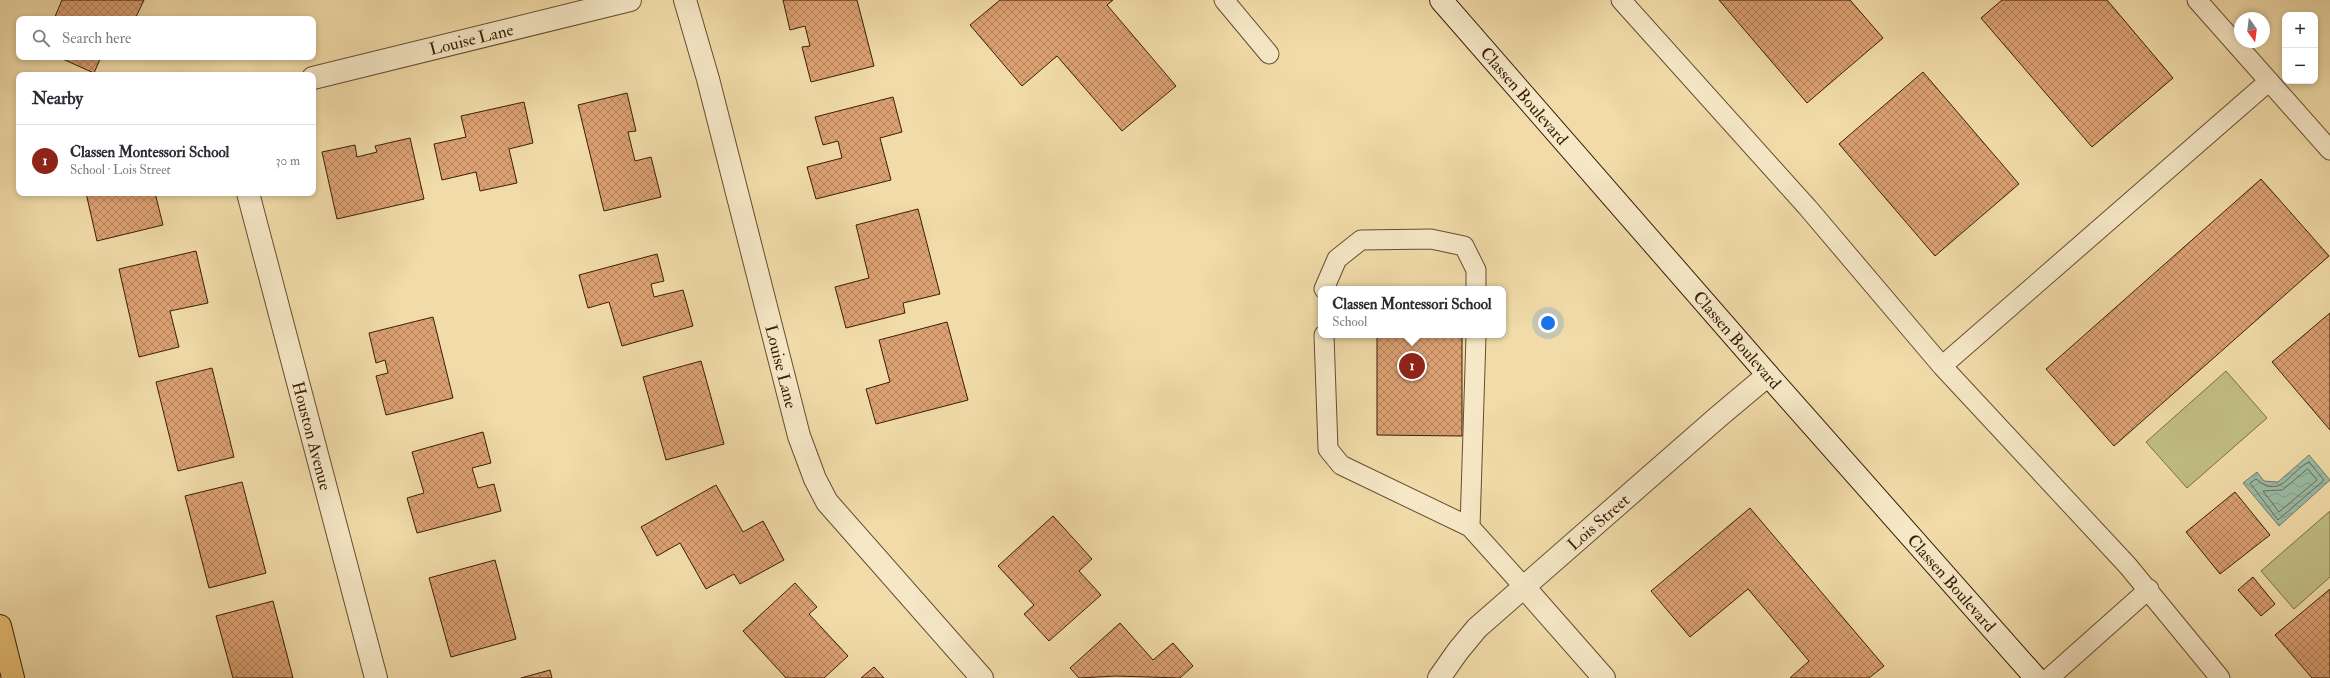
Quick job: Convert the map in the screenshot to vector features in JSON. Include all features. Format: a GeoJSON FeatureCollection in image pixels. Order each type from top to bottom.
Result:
{"type":"FeatureCollection","features":[{"type":"Feature","properties":{"kind":"main road"},"geometry":{"type":"LineString","coordinates":[[0,626],[13,678]]}},
{"type":"Feature","properties":{"kind":"street","name":"Louise Lane"},"geometry":{"type":"LineString","coordinates":[[316,77],[630,0]]}},
{"type":"Feature","properties":{"kind":"street","name":"Louise Lane"},"geometry":{"type":"LineString","coordinates":[[685,0],[708,80],[799,436],[815,478],[828,502],[982,678]]}},
{"type":"Feature","properties":{"kind":"street","name":"Classen Boulevard"},"geometry":{"type":"LineString","coordinates":[[1441,0],[1768,375],[2036,678]]}},
{"type":"Feature","properties":{"kind":"street","name":"Houston Avenue"},"geometry":{"type":"LineString","coordinates":[[249,196],[376,678]]}},
{"type":"Feature","properties":{"kind":"street","name":"Lois Street"},"geometry":{"type":"LineString","coordinates":[[1439,678],[1458,651],[1477,628],[1712,422],[1768,375]]}},
{"type":"Feature","properties":{"kind":"street"},"geometry":{"type":"LineString","coordinates":[[1524,587],[1604,678]]}},
{"type":"Feature","properties":{"kind":"lane"},"geometry":{"type":"LineString","coordinates":[[1224,0],[1269,54]]}},
{"type":"Feature","properties":{"kind":"lane"},"geometry":{"type":"LineString","coordinates":[[1621,0],[1808,208],[1942,366],[2148,590],[2220,678]]}},
{"type":"Feature","properties":{"kind":"lane"},"geometry":{"type":"LineString","coordinates":[[2197,0],[2268,82],[2330,150]]}},
{"type":"Feature","properties":{"kind":"lane"},"geometry":{"type":"LineString","coordinates":[[1942,366],[2268,82]]}},
{"type":"Feature","properties":{"kind":"lane"},"geometry":{"type":"LineString","coordinates":[[1325,286],[1337,259],[1361,240],[1431,240],[1464,246],[1476,270],[1476,286]]}},
{"type":"Feature","properties":{"kind":"lane"},"geometry":{"type":"LineString","coordinates":[[1324,338],[1328,449],[1341,465],[1470,527],[1524,587]]}},
{"type":"Feature","properties":{"kind":"lane"},"geometry":{"type":"LineString","coordinates":[[1470,527],[1476,338]]}},
{"type":"Feature","properties":{"kind":"lane"},"geometry":{"type":"LineString","coordinates":[[2049,678],[2148,590]]}},
{"type":"Feature","properties":{"kind":"shaded area"},"geometry":{"type":"Polygon","coordinates":[[[2226,371],[2267,418],[2187,488],[2146,442],[2226,371]]]}},
{"type":"Feature","properties":{"kind":"shaded area"},"geometry":{"type":"Polygon","coordinates":[[[2330,511],[2330,577],[2294,609],[2261,571],[2330,511]]]}},
{"type":"Feature","properties":{"kind":"water"},"geometry":{"type":"Polygon","coordinates":[[[2309,455],[2330,480],[2279,526],[2243,483],[2257,472],[2264,481],[2278,482],[2309,455]]]}},
{"type":"Feature","properties":{"kind":"building"},"geometry":{"type":"Polygon","coordinates":[[[62,0],[144,0],[136,16],[55,16],[62,0]]]}},
{"type":"Feature","properties":{"kind":"building"},"geometry":{"type":"Polygon","coordinates":[[[783,0],[857,0],[874,66],[811,82],[802,47],[810,46],[805,26],[790,30],[783,0]]]}},
{"type":"Feature","properties":{"kind":"building"},"geometry":{"type":"Polygon","coordinates":[[[1000,0],[1113,0],[1107,5],[1176,86],[1122,131],[1057,56],[1022,86],[970,25],[1000,0]]]}},
{"type":"Feature","properties":{"kind":"building"},"geometry":{"type":"Polygon","coordinates":[[[1719,0],[1850,0],[1883,38],[1807,103],[1719,0]]]}},
{"type":"Feature","properties":{"kind":"building"},"geometry":{"type":"Polygon","coordinates":[[[2002,0],[2107,0],[2173,78],[2092,147],[1981,18],[2002,0]]]}},
{"type":"Feature","properties":{"kind":"building"},"geometry":{"type":"Polygon","coordinates":[[[65,60],[100,60],[94,72],[65,60]]]}},
{"type":"Feature","properties":{"kind":"building"},"geometry":{"type":"Polygon","coordinates":[[[1923,72],[2019,184],[1935,256],[1839,144],[1923,72]]]}},
{"type":"Feature","properties":{"kind":"building"},"geometry":{"type":"Polygon","coordinates":[[[627,93],[636,131],[628,132],[635,161],[651,157],[661,197],[604,211],[578,105],[627,93]]]}},
{"type":"Feature","properties":{"kind":"building"},"geometry":{"type":"Polygon","coordinates":[[[893,97],[902,132],[880,138],[891,180],[816,199],[807,167],[842,158],[838,141],[823,145],[815,117],[893,97]]]}},
{"type":"Feature","properties":{"kind":"building"},"geometry":{"type":"Polygon","coordinates":[[[524,102],[533,143],[509,149],[517,183],[480,191],[476,172],[442,180],[434,144],[466,137],[461,116],[524,102]]]}},
{"type":"Feature","properties":{"kind":"building"},"geometry":{"type":"Polygon","coordinates":[[[410,138],[424,199],[337,219],[322,152],[355,145],[357,157],[377,152],[375,146],[410,138]]]}},
{"type":"Feature","properties":{"kind":"building"},"geometry":{"type":"Polygon","coordinates":[[[2261,179],[2329,256],[2114,446],[2046,369],[2261,179]]]}},
{"type":"Feature","properties":{"kind":"building"},"geometry":{"type":"Polygon","coordinates":[[[87,196],[156,196],[163,225],[97,241],[87,196]]]}},
{"type":"Feature","properties":{"kind":"building"},"geometry":{"type":"Polygon","coordinates":[[[918,209],[940,294],[903,303],[905,313],[846,328],[835,287],[869,278],[856,225],[918,209]]]}},
{"type":"Feature","properties":{"kind":"building"},"geometry":{"type":"Polygon","coordinates":[[[196,251],[208,303],[170,311],[179,347],[139,357],[119,269],[196,251]]]}},
{"type":"Feature","properties":{"kind":"building"},"geometry":{"type":"Polygon","coordinates":[[[657,254],[664,281],[651,284],[654,297],[683,290],[693,326],[622,346],[609,302],[588,308],[579,275],[657,254]]]}},
{"type":"Feature","properties":{"kind":"building"},"geometry":{"type":"Polygon","coordinates":[[[2330,313],[2330,430],[2272,362],[2330,313]]]}},
{"type":"Feature","properties":{"kind":"building"},"geometry":{"type":"Polygon","coordinates":[[[433,317],[453,398],[386,415],[376,376],[388,373],[385,360],[376,363],[369,333],[433,317]]]}},
{"type":"Feature","properties":{"kind":"building"},"geometry":{"type":"Polygon","coordinates":[[[947,322],[968,400],[876,424],[866,389],[890,382],[879,340],[947,322]]]}},
{"type":"Feature","properties":{"kind":"building"},"geometry":{"type":"Polygon","coordinates":[[[1377,338],[1462,338],[1462,436],[1377,435],[1377,338]]]}},
{"type":"Feature","properties":{"kind":"building"},"geometry":{"type":"Polygon","coordinates":[[[701,361],[724,444],[666,460],[643,377],[701,361]]]}},
{"type":"Feature","properties":{"kind":"building"},"geometry":{"type":"Polygon","coordinates":[[[212,368],[234,457],[178,471],[156,382],[212,368]]]}},
{"type":"Feature","properties":{"kind":"building"},"geometry":{"type":"Polygon","coordinates":[[[483,432],[491,463],[472,468],[478,488],[494,484],[501,511],[417,533],[407,498],[424,493],[412,452],[483,432]]]}},
{"type":"Feature","properties":{"kind":"building"},"geometry":{"type":"Polygon","coordinates":[[[242,482],[266,573],[209,588],[185,496],[242,482]]]}},
{"type":"Feature","properties":{"kind":"building"},"geometry":{"type":"Polygon","coordinates":[[[716,485],[743,532],[763,521],[784,560],[740,584],[734,574],[706,589],[680,543],[657,556],[641,527],[716,485]]]}},
{"type":"Feature","properties":{"kind":"building"},"geometry":{"type":"Polygon","coordinates":[[[2235,492],[2270,535],[2220,574],[2186,532],[2235,492]]]}},
{"type":"Feature","properties":{"kind":"building"},"geometry":{"type":"Polygon","coordinates":[[[1750,508],[1884,666],[1869,678],[1790,678],[1809,661],[1748,589],[1690,637],[1651,591],[1750,508]]]}},
{"type":"Feature","properties":{"kind":"building"},"geometry":{"type":"Polygon","coordinates":[[[1053,516],[1092,559],[1079,571],[1101,595],[1049,641],[1024,614],[1034,605],[998,566],[1053,516]]]}},
{"type":"Feature","properties":{"kind":"building"},"geometry":{"type":"Polygon","coordinates":[[[495,560],[516,639],[451,657],[429,578],[495,560]]]}},
{"type":"Feature","properties":{"kind":"building"},"geometry":{"type":"Polygon","coordinates":[[[2253,577],[2275,604],[2261,616],[2238,590],[2253,577]]]}},
{"type":"Feature","properties":{"kind":"building"},"geometry":{"type":"Polygon","coordinates":[[[795,583],[817,607],[809,614],[848,656],[824,678],[786,678],[743,631],[795,583]]]}},
{"type":"Feature","properties":{"kind":"building"},"geometry":{"type":"Polygon","coordinates":[[[2330,589],[2330,678],[2312,678],[2275,635],[2330,589]]]}},
{"type":"Feature","properties":{"kind":"building"},"geometry":{"type":"Polygon","coordinates":[[[273,601],[293,678],[233,678],[216,616],[273,601]]]}},
{"type":"Feature","properties":{"kind":"building"},"geometry":{"type":"Polygon","coordinates":[[[1120,623],[1153,660],[1173,643],[1193,666],[1180,678],[1116,676],[1079,678],[1070,668],[1120,623]]]}},
{"type":"Feature","properties":{"kind":"building"},"geometry":{"type":"Polygon","coordinates":[[[874,667],[884,678],[861,678],[874,667]]]}},
{"type":"Feature","properties":{"kind":"building"},"geometry":{"type":"Polygon","coordinates":[[[550,670],[552,678],[521,678],[550,670]]]}},
{"type":"Feature","properties":{"kind":"place","name":"Classen Montessori School"},"geometry":{"type":"Point","coordinates":[1412,366]}}]}
